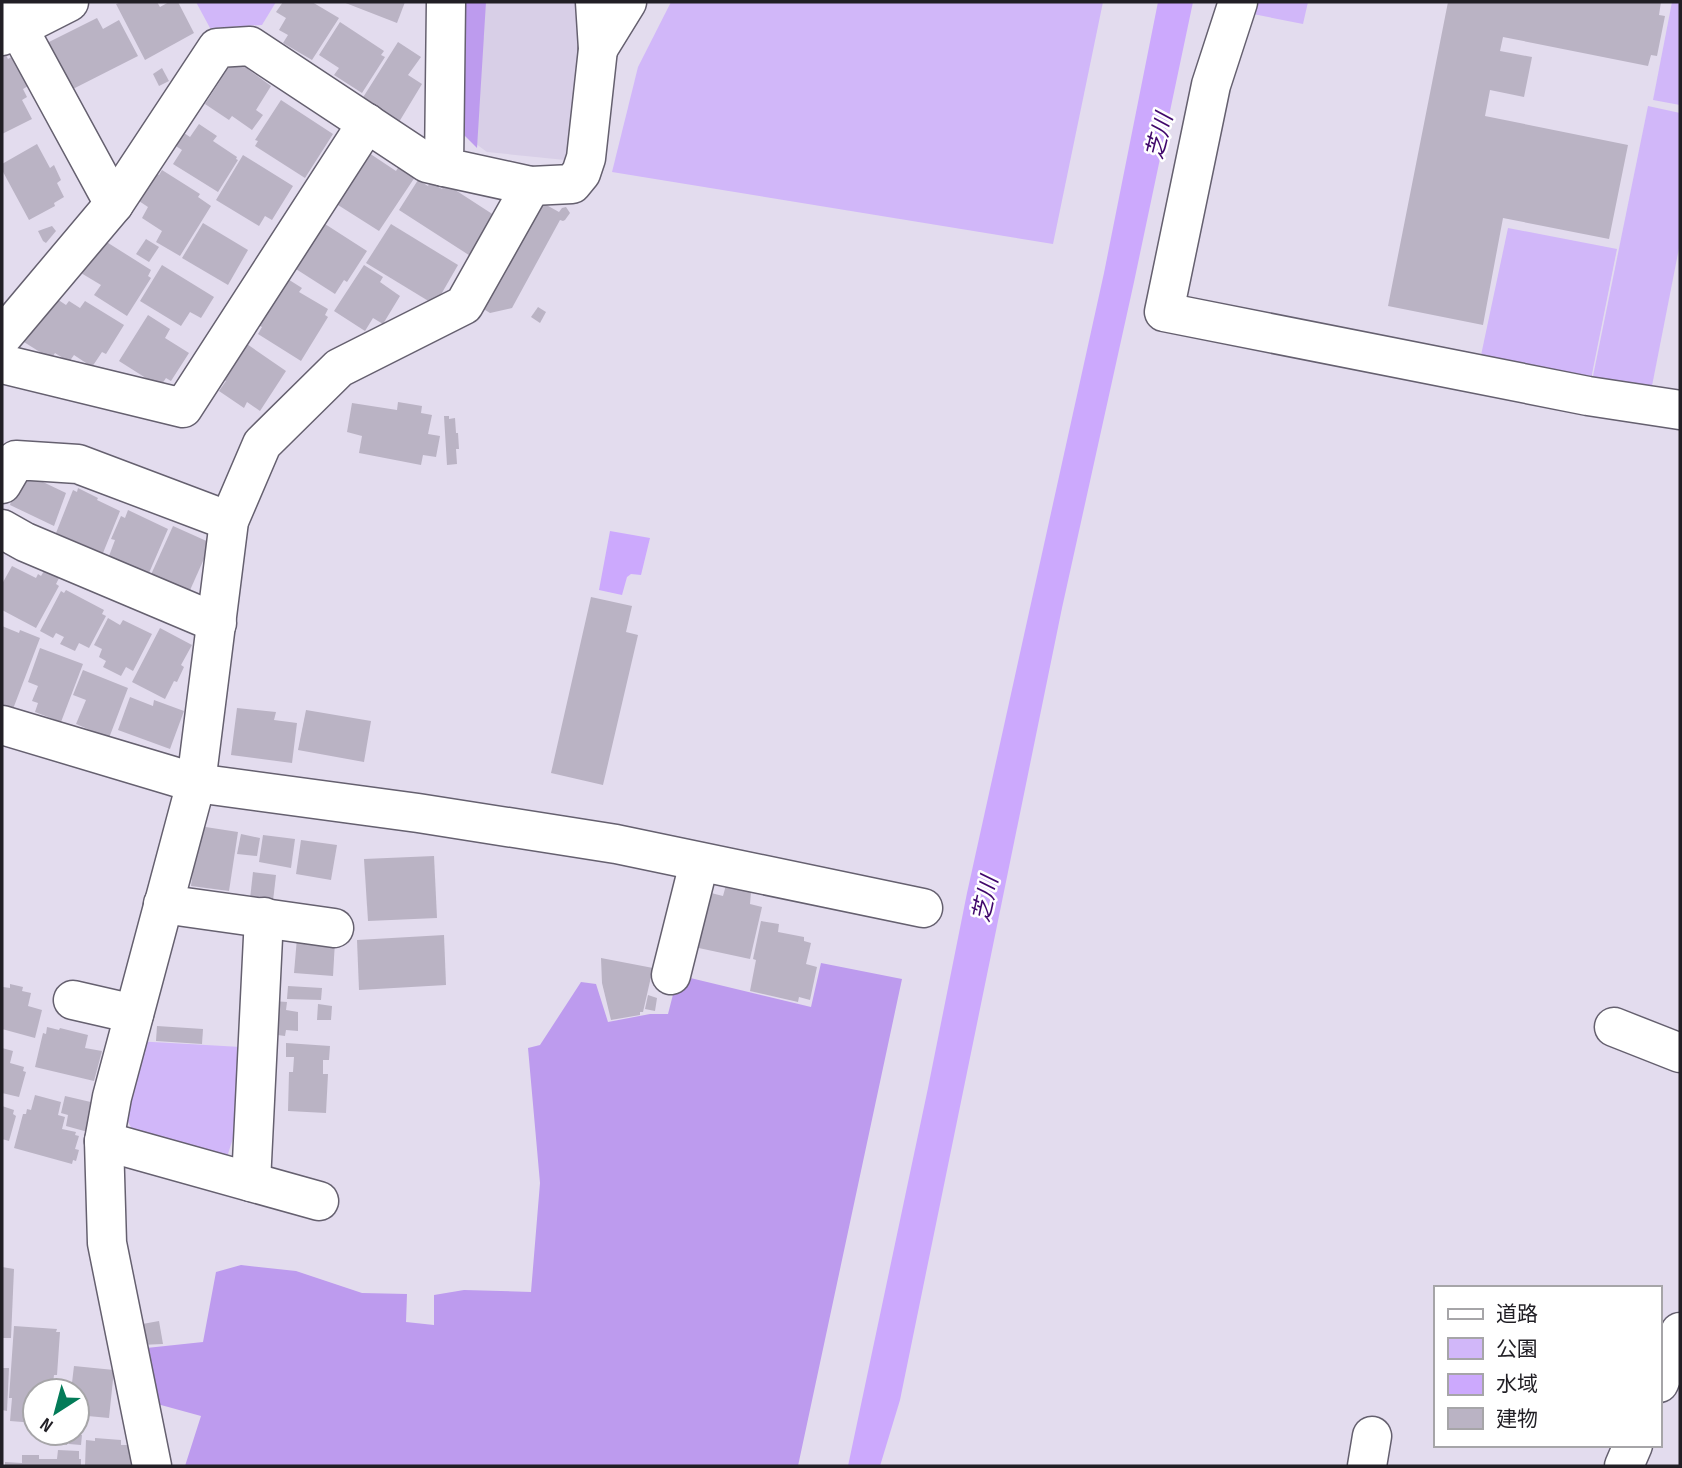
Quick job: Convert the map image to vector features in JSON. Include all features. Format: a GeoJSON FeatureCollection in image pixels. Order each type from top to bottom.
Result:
{"type":"FeatureCollection","features":[{"type":"Feature","properties":{"kind":"street"},"geometry":{"type":"LineString","coordinates":[[69,2],[8,22],[114,204]]}},
{"type":"Feature","properties":{"kind":"street"},"geometry":{"type":"LineString","coordinates":[[444,167],[446,2]]}},
{"type":"Feature","properties":{"kind":"street"},"geometry":{"type":"LineString","coordinates":[[2,337],[114,204],[217,48],[250,46],[427,163],[531,186],[572,184],[581,173],[586,158],[598,49],[595,2]]}},
{"type":"Feature","properties":{"kind":"street"},"geometry":{"type":"LineString","coordinates":[[598,49],[627,2]]}},
{"type":"Feature","properties":{"kind":"street"},"geometry":{"type":"LineString","coordinates":[[1238,2],[1211,85],[1164,312],[1588,396],[1680,410]]}},
{"type":"Feature","properties":{"kind":"street"},"geometry":{"type":"LineString","coordinates":[[2,364],[183,408],[368,123]]}},
{"type":"Feature","properties":{"kind":"street"},"geometry":{"type":"LineString","coordinates":[[152,1466],[107,1242],[104,1141],[112,1097],[196,783],[229,522],[262,444],[339,369],[464,305],[531,186]]}},
{"type":"Feature","properties":{"kind":"street"},"geometry":{"type":"LineString","coordinates":[[2,484],[16,460],[78,464],[229,522]]}},
{"type":"Feature","properties":{"kind":"street"},"geometry":{"type":"LineString","coordinates":[[2,529],[25,542],[216,623]]}},
{"type":"Feature","properties":{"kind":"street"},"geometry":{"type":"LineString","coordinates":[[2,725],[196,783],[418,813],[603,842],[923,908]]}},
{"type":"Feature","properties":{"kind":"street"},"geometry":{"type":"LineString","coordinates":[[671,975],[699,863]]}},
{"type":"Feature","properties":{"kind":"street"},"geometry":{"type":"LineString","coordinates":[[163,904],[334,928]]}},
{"type":"Feature","properties":{"kind":"street"},"geometry":{"type":"LineString","coordinates":[[251,1182],[264,917]]}},
{"type":"Feature","properties":{"kind":"street"},"geometry":{"type":"LineString","coordinates":[[74,1000],[134,1014]]}},
{"type":"Feature","properties":{"kind":"street"},"geometry":{"type":"LineString","coordinates":[[1614,1027],[1680,1053]]}},
{"type":"Feature","properties":{"kind":"street"},"geometry":{"type":"LineString","coordinates":[[104,1141],[319,1201]]}},
{"type":"Feature","properties":{"kind":"street"},"geometry":{"type":"LineString","coordinates":[[1624,1466],[1632,1447]]}},
{"type":"Feature","properties":{"kind":"shaded area"},"geometry":{"type":"Polygon","coordinates":[[[458,2],[486,2],[477,148],[459,130],[458,2]]]}},
{"type":"Feature","properties":{"kind":"shaded area"},"geometry":{"type":"Polygon","coordinates":[[[472,2],[582,2],[575,161],[487,152],[464,135],[472,2]]]}},
{"type":"Feature","properties":{"kind":"shaded area"},"geometry":{"type":"Polygon","coordinates":[[[821,963],[902,979],[798,1466],[185,1466],[201,1416],[150,1402],[137,1349],[203,1342],[216,1272],[241,1265],[296,1271],[362,1293],[407,1294],[406,1322],[434,1325],[434,1295],[464,1290],[531,1292],[540,1183],[528,1048],[540,1045],[581,982],[596,984],[608,1022],[650,1014],[668,1014],[678,975],[811,1007],[821,963]]]}},
{"type":"Feature","properties":{"kind":"green space"},"geometry":{"type":"Polygon","coordinates":[[[196,2],[276,2],[262,25],[210,28],[196,2]]]}},
{"type":"Feature","properties":{"kind":"green space"},"geometry":{"type":"Polygon","coordinates":[[[671,2],[1103,2],[1053,244],[612,172],[638,67],[671,2]]]}},
{"type":"Feature","properties":{"kind":"green space"},"geometry":{"type":"Polygon","coordinates":[[[1251,2],[1308,2],[1303,24],[1248,13],[1251,2]]]}},
{"type":"Feature","properties":{"kind":"green space"},"geometry":{"type":"Polygon","coordinates":[[[1672,2],[1680,2],[1680,105],[1653,100],[1672,2]]]}},
{"type":"Feature","properties":{"kind":"green space"},"geometry":{"type":"Polygon","coordinates":[[[1648,106],[1680,113],[1680,243],[1651,391],[1592,381],[1648,106]]]}},
{"type":"Feature","properties":{"kind":"green space"},"geometry":{"type":"Polygon","coordinates":[[[1508,228],[1617,249],[1590,384],[1480,360],[1508,228]]]}},
{"type":"Feature","properties":{"kind":"green space"},"geometry":{"type":"Polygon","coordinates":[[[135,1041],[241,1047],[235,1132],[227,1157],[133,1131],[120,1107],[135,1041]]]}},
{"type":"Feature","properties":{"kind":"water","name":"芝川"},"geometry":{"type":"Polygon","coordinates":[[[1158,2],[1193,2],[1062,608],[900,1400],[880,1466],[848,1466],[967,893],[1104,273],[1158,2]]]}},
{"type":"Feature","properties":{"kind":"water"},"geometry":{"type":"Polygon","coordinates":[[[610,531],[650,538],[641,575],[631,574],[627,577],[622,595],[599,590],[610,531]]]}},
{"type":"Feature","properties":{"kind":"building"},"geometry":{"type":"Polygon","coordinates":[[[157,2],[160,7],[169,2],[178,2],[194,33],[145,60],[116,4],[157,2]]]}},
{"type":"Feature","properties":{"kind":"building"},"geometry":{"type":"Polygon","coordinates":[[[283,2],[312,2],[339,18],[312,60],[283,43],[288,35],[279,30],[286,18],[276,12],[283,2]]]}},
{"type":"Feature","properties":{"kind":"building"},"geometry":{"type":"Polygon","coordinates":[[[343,2],[405,2],[397,23],[343,2]]]}},
{"type":"Feature","properties":{"kind":"building"},"geometry":{"type":"Polygon","coordinates":[[[1448,2],[1661,2],[1659,15],[1665,16],[1657,56],[1651,55],[1648,66],[1503,37],[1500,51],[1532,57],[1524,97],[1490,90],[1485,116],[1628,145],[1609,239],[1503,218],[1483,325],[1388,306],[1448,2]]]}},
{"type":"Feature","properties":{"kind":"building"},"geometry":{"type":"Polygon","coordinates":[[[97,18],[103,29],[119,20],[138,56],[67,92],[43,45],[97,18]]]}},
{"type":"Feature","properties":{"kind":"building"},"geometry":{"type":"Polygon","coordinates":[[[340,22],[384,51],[381,55],[385,57],[362,93],[334,75],[339,68],[319,55],[340,22]]]}},
{"type":"Feature","properties":{"kind":"building"},"geometry":{"type":"Polygon","coordinates":[[[398,42],[421,57],[408,75],[422,84],[399,122],[362,99],[398,42]]]}},
{"type":"Feature","properties":{"kind":"building"},"geometry":{"type":"Polygon","coordinates":[[[4,51],[8,59],[13,56],[28,86],[23,89],[27,97],[22,100],[32,119],[2,134],[2,53],[4,51]]]}},
{"type":"Feature","properties":{"kind":"building"},"geometry":{"type":"Polygon","coordinates":[[[234,59],[271,86],[256,110],[263,115],[252,130],[232,116],[229,120],[205,104],[234,59]]]}},
{"type":"Feature","properties":{"kind":"building"},"geometry":{"type":"Polygon","coordinates":[[[162,68],[169,81],[159,86],[153,74],[162,68]]]}},
{"type":"Feature","properties":{"kind":"building"},"geometry":{"type":"Polygon","coordinates":[[[281,100],[333,134],[305,178],[255,146],[258,141],[255,140],[281,100]]]}},
{"type":"Feature","properties":{"kind":"building"},"geometry":{"type":"Polygon","coordinates":[[[199,124],[217,136],[213,141],[238,160],[218,192],[173,164],[182,150],[176,146],[184,133],[190,137],[199,124]]]}},
{"type":"Feature","properties":{"kind":"building"},"geometry":{"type":"Polygon","coordinates":[[[37,144],[50,168],[54,165],[61,180],[57,183],[64,197],[54,203],[55,206],[29,220],[2,170],[2,164],[37,144]]]}},
{"type":"Feature","properties":{"kind":"building"},"geometry":{"type":"Polygon","coordinates":[[[360,147],[396,171],[401,163],[417,174],[379,231],[327,198],[360,147]]]}},
{"type":"Feature","properties":{"kind":"building"},"geometry":{"type":"Polygon","coordinates":[[[243,155],[293,186],[272,220],[265,216],[259,226],[216,200],[243,155]]]}},
{"type":"Feature","properties":{"kind":"building"},"geometry":{"type":"Polygon","coordinates":[[[162,170],[200,194],[198,197],[211,206],[180,256],[156,242],[162,231],[142,218],[148,207],[139,201],[156,173],[159,175],[162,170]]]}},
{"type":"Feature","properties":{"kind":"building"},"geometry":{"type":"Polygon","coordinates":[[[418,180],[428,186],[430,182],[442,189],[446,184],[500,219],[475,259],[399,210],[418,180]]]}},
{"type":"Feature","properties":{"kind":"building"},"geometry":{"type":"Polygon","coordinates":[[[541,202],[559,212],[566,207],[570,213],[565,220],[560,220],[512,308],[490,313],[482,308],[541,202]]]}},
{"type":"Feature","properties":{"kind":"building"},"geometry":{"type":"Polygon","coordinates":[[[311,215],[367,251],[347,282],[344,280],[335,294],[285,262],[311,215]]]}},
{"type":"Feature","properties":{"kind":"building"},"geometry":{"type":"Polygon","coordinates":[[[203,223],[248,250],[228,285],[182,258],[203,223]]]}},
{"type":"Feature","properties":{"kind":"building"},"geometry":{"type":"Polygon","coordinates":[[[391,224],[458,265],[435,305],[366,263],[391,224]]]}},
{"type":"Feature","properties":{"kind":"building"},"geometry":{"type":"Polygon","coordinates":[[[52,226],[56,231],[46,243],[38,231],[52,226]]]}},
{"type":"Feature","properties":{"kind":"building"},"geometry":{"type":"Polygon","coordinates":[[[146,239],[159,247],[149,262],[136,254],[146,239]]]}},
{"type":"Feature","properties":{"kind":"building"},"geometry":{"type":"Polygon","coordinates":[[[105,241],[151,270],[148,276],[151,278],[127,316],[94,295],[101,285],[81,273],[99,245],[105,241]]]}},
{"type":"Feature","properties":{"kind":"building"},"geometry":{"type":"Polygon","coordinates":[[[162,265],[214,297],[201,318],[190,312],[181,326],[140,301],[162,265]]]}},
{"type":"Feature","properties":{"kind":"building"},"geometry":{"type":"Polygon","coordinates":[[[364,265],[383,277],[380,282],[400,296],[383,324],[373,318],[365,331],[334,311],[364,265]]]}},
{"type":"Feature","properties":{"kind":"building"},"geometry":{"type":"Polygon","coordinates":[[[283,276],[302,288],[299,292],[328,309],[325,315],[328,317],[301,361],[258,334],[262,327],[251,321],[283,276]]]}},
{"type":"Feature","properties":{"kind":"building"},"geometry":{"type":"Polygon","coordinates":[[[48,293],[66,305],[69,301],[80,308],[85,301],[124,325],[106,354],[102,352],[92,367],[74,355],[69,362],[55,353],[51,359],[16,337],[48,293]]]}},
{"type":"Feature","properties":{"kind":"building"},"geometry":{"type":"Polygon","coordinates":[[[538,307],[546,312],[540,323],[531,317],[538,307]]]}},
{"type":"Feature","properties":{"kind":"building"},"geometry":{"type":"Polygon","coordinates":[[[148,315],[170,329],[165,338],[189,353],[171,381],[166,378],[160,387],[119,361],[148,315]]]}},
{"type":"Feature","properties":{"kind":"building"},"geometry":{"type":"Polygon","coordinates":[[[244,342],[286,371],[260,411],[247,402],[244,408],[219,391],[226,381],[216,375],[244,342]]]}},
{"type":"Feature","properties":{"kind":"building"},"geometry":{"type":"Polygon","coordinates":[[[398,402],[422,406],[421,413],[432,415],[428,434],[440,436],[436,457],[423,455],[421,465],[359,453],[362,436],[347,432],[352,403],[397,410],[398,402]]]}},
{"type":"Feature","properties":{"kind":"building"},"geometry":{"type":"Polygon","coordinates":[[[444,416],[455,418],[459,449],[456,449],[457,464],[447,465],[444,416]]]}},
{"type":"Feature","properties":{"kind":"building"},"geometry":{"type":"Polygon","coordinates":[[[20,471],[66,493],[54,526],[10,505],[20,471]]]}},
{"type":"Feature","properties":{"kind":"building"},"geometry":{"type":"Polygon","coordinates":[[[78,488],[120,511],[103,553],[56,533],[73,490],[77,492],[78,488]]]}},
{"type":"Feature","properties":{"kind":"building"},"geometry":{"type":"Polygon","coordinates":[[[128,510],[168,529],[149,573],[109,556],[115,540],[111,539],[121,516],[125,518],[128,510]]]}},
{"type":"Feature","properties":{"kind":"building"},"geometry":{"type":"Polygon","coordinates":[[[173,526],[211,543],[187,597],[149,579],[173,526]]]}},
{"type":"Feature","properties":{"kind":"building"},"geometry":{"type":"Polygon","coordinates":[[[12,566],[36,578],[44,571],[59,578],[56,584],[59,586],[36,628],[2,610],[2,584],[12,566]]]}},
{"type":"Feature","properties":{"kind":"building"},"geometry":{"type":"Polygon","coordinates":[[[66,590],[104,610],[102,614],[106,616],[89,648],[79,643],[75,651],[60,644],[64,637],[56,633],[53,638],[40,631],[61,591],[64,593],[66,590]]]}},
{"type":"Feature","properties":{"kind":"building"},"geometry":{"type":"Polygon","coordinates":[[[591,597],[632,606],[626,632],[638,635],[603,785],[551,773],[591,597]]]}},
{"type":"Feature","properties":{"kind":"building"},"geometry":{"type":"Polygon","coordinates":[[[108,618],[120,625],[123,620],[152,634],[133,671],[126,667],[121,676],[103,667],[106,661],[99,657],[102,649],[94,645],[108,618]]]}},
{"type":"Feature","properties":{"kind":"building"},"geometry":{"type":"Polygon","coordinates":[[[2,626],[40,638],[13,709],[2,705],[2,626]]]}},
{"type":"Feature","properties":{"kind":"building"},"geometry":{"type":"Polygon","coordinates":[[[160,628],[192,645],[181,665],[184,667],[177,682],[174,681],[165,699],[132,682],[160,628]]]}},
{"type":"Feature","properties":{"kind":"building"},"geometry":{"type":"Polygon","coordinates":[[[40,648],[83,664],[61,722],[35,712],[38,703],[32,701],[38,686],[28,682],[40,648]]]}},
{"type":"Feature","properties":{"kind":"building"},"geometry":{"type":"Polygon","coordinates":[[[83,670],[128,688],[109,738],[76,724],[86,700],[73,695],[83,670]]]}},
{"type":"Feature","properties":{"kind":"building"},"geometry":{"type":"Polygon","coordinates":[[[130,697],[153,706],[154,700],[184,711],[170,749],[118,730],[130,697]]]}},
{"type":"Feature","properties":{"kind":"building"},"geometry":{"type":"Polygon","coordinates":[[[237,708],[276,712],[274,720],[297,723],[292,763],[231,755],[237,708]]]}},
{"type":"Feature","properties":{"kind":"building"},"geometry":{"type":"Polygon","coordinates":[[[306,710],[371,721],[364,762],[298,750],[306,710]]]}},
{"type":"Feature","properties":{"kind":"building"},"geometry":{"type":"Polygon","coordinates":[[[199,826],[238,832],[229,891],[191,886],[199,826]]]}},
{"type":"Feature","properties":{"kind":"building"},"geometry":{"type":"Polygon","coordinates":[[[241,834],[260,838],[257,856],[237,854],[241,834]]]}},
{"type":"Feature","properties":{"kind":"building"},"geometry":{"type":"Polygon","coordinates":[[[263,835],[295,839],[291,868],[259,862],[263,835]]]}},
{"type":"Feature","properties":{"kind":"building"},"geometry":{"type":"Polygon","coordinates":[[[301,840],[337,845],[331,880],[296,874],[301,840]]]}},
{"type":"Feature","properties":{"kind":"building"},"geometry":{"type":"Polygon","coordinates":[[[434,856],[437,918],[368,921],[364,859],[434,856]]]}},
{"type":"Feature","properties":{"kind":"building"},"geometry":{"type":"Polygon","coordinates":[[[253,872],[276,875],[273,901],[250,899],[253,872]]]}},
{"type":"Feature","properties":{"kind":"building"},"geometry":{"type":"Polygon","coordinates":[[[726,885],[751,892],[750,904],[762,907],[750,959],[694,947],[707,892],[723,896],[726,885]]]}},
{"type":"Feature","properties":{"kind":"building"},"geometry":{"type":"Polygon","coordinates":[[[761,921],[779,924],[778,932],[804,937],[804,941],[811,943],[806,964],[817,967],[810,1000],[799,997],[798,1002],[750,991],[761,921]]]}},
{"type":"Feature","properties":{"kind":"building"},"geometry":{"type":"Polygon","coordinates":[[[444,935],[446,985],[359,990],[357,940],[444,935]]]}},
{"type":"Feature","properties":{"kind":"building"},"geometry":{"type":"Polygon","coordinates":[[[297,938],[335,941],[333,976],[294,973],[297,938]]]}},
{"type":"Feature","properties":{"kind":"building"},"geometry":{"type":"Polygon","coordinates":[[[601,958],[653,968],[640,1015],[611,1020],[602,983],[601,958]]]}},
{"type":"Feature","properties":{"kind":"building"},"geometry":{"type":"Polygon","coordinates":[[[10,984],[23,987],[22,991],[31,993],[28,1006],[42,1010],[35,1038],[2,1029],[2,990],[3,987],[10,988],[10,984]]]}},
{"type":"Feature","properties":{"kind":"building"},"geometry":{"type":"Polygon","coordinates":[[[288,986],[322,988],[321,1000],[287,999],[288,986]]]}},
{"type":"Feature","properties":{"kind":"building"},"geometry":{"type":"Polygon","coordinates":[[[648,995],[657,998],[655,1011],[645,1009],[648,995]]]}},
{"type":"Feature","properties":{"kind":"building"},"geometry":{"type":"Polygon","coordinates":[[[273,1001],[287,1002],[286,1010],[298,1012],[298,1031],[286,1030],[285,1036],[270,1034],[273,1001]]]}},
{"type":"Feature","properties":{"kind":"building"},"geometry":{"type":"Polygon","coordinates":[[[318,1004],[332,1006],[331,1020],[317,1020],[318,1004]]]}},
{"type":"Feature","properties":{"kind":"building"},"geometry":{"type":"Polygon","coordinates":[[[157,1026],[203,1029],[202,1044],[156,1041],[157,1026]]]}},
{"type":"Feature","properties":{"kind":"building"},"geometry":{"type":"Polygon","coordinates":[[[47,1027],[88,1035],[85,1048],[102,1051],[94,1081],[35,1067],[43,1033],[46,1034],[47,1027]]]}},
{"type":"Feature","properties":{"kind":"building"},"geometry":{"type":"Polygon","coordinates":[[[286,1043],[330,1046],[329,1060],[323,1060],[323,1074],[328,1074],[326,1113],[288,1111],[289,1072],[293,1072],[294,1057],[286,1057],[286,1043]]]}},
{"type":"Feature","properties":{"kind":"building"},"geometry":{"type":"Polygon","coordinates":[[[2,1048],[13,1051],[10,1063],[24,1067],[23,1071],[26,1072],[19,1097],[2,1093],[2,1048]]]}},
{"type":"Feature","properties":{"kind":"building"},"geometry":{"type":"Polygon","coordinates":[[[35,1095],[61,1102],[58,1115],[65,1117],[62,1129],[76,1132],[75,1135],[79,1136],[75,1149],[79,1150],[76,1161],[73,1160],[72,1164],[14,1148],[23,1114],[26,1114],[27,1109],[31,1110],[35,1095]]]}},
{"type":"Feature","properties":{"kind":"building"},"geometry":{"type":"Polygon","coordinates":[[[65,1096],[95,1103],[88,1132],[66,1126],[68,1115],[61,1113],[65,1096]]]}},
{"type":"Feature","properties":{"kind":"building"},"geometry":{"type":"Polygon","coordinates":[[[2,1106],[14,1110],[13,1114],[16,1116],[9,1141],[2,1139],[2,1106]]]}},
{"type":"Feature","properties":{"kind":"building"},"geometry":{"type":"Polygon","coordinates":[[[2,1267],[14,1269],[11,1338],[2,1338],[2,1267]]]}},
{"type":"Feature","properties":{"kind":"building"},"geometry":{"type":"Polygon","coordinates":[[[159,1321],[163,1344],[140,1345],[137,1325],[159,1321]]]}},
{"type":"Feature","properties":{"kind":"building"},"geometry":{"type":"Polygon","coordinates":[[[14,1326],[57,1329],[56,1332],[60,1332],[57,1375],[21,1377],[21,1422],[10,1421],[12,1398],[9,1398],[14,1326]]]}},
{"type":"Feature","properties":{"kind":"building"},"geometry":{"type":"Polygon","coordinates":[[[74,1366],[114,1370],[109,1418],[91,1416],[91,1377],[73,1377],[74,1366]]]}},
{"type":"Feature","properties":{"kind":"building"},"geometry":{"type":"Polygon","coordinates":[[[2,1368],[9,1368],[7,1411],[2,1410],[2,1368]]]}},
{"type":"Feature","properties":{"kind":"building"},"geometry":{"type":"Polygon","coordinates":[[[95,1438],[121,1440],[121,1445],[132,1445],[136,1466],[85,1466],[86,1447],[91,1447],[91,1441],[95,1441],[95,1438]]]}},
{"type":"Feature","properties":{"kind":"building"},"geometry":{"type":"Polygon","coordinates":[[[58,1450],[79,1451],[81,1466],[5,1466],[5,1462],[22,1463],[22,1455],[57,1459],[58,1450]]]}}]}
